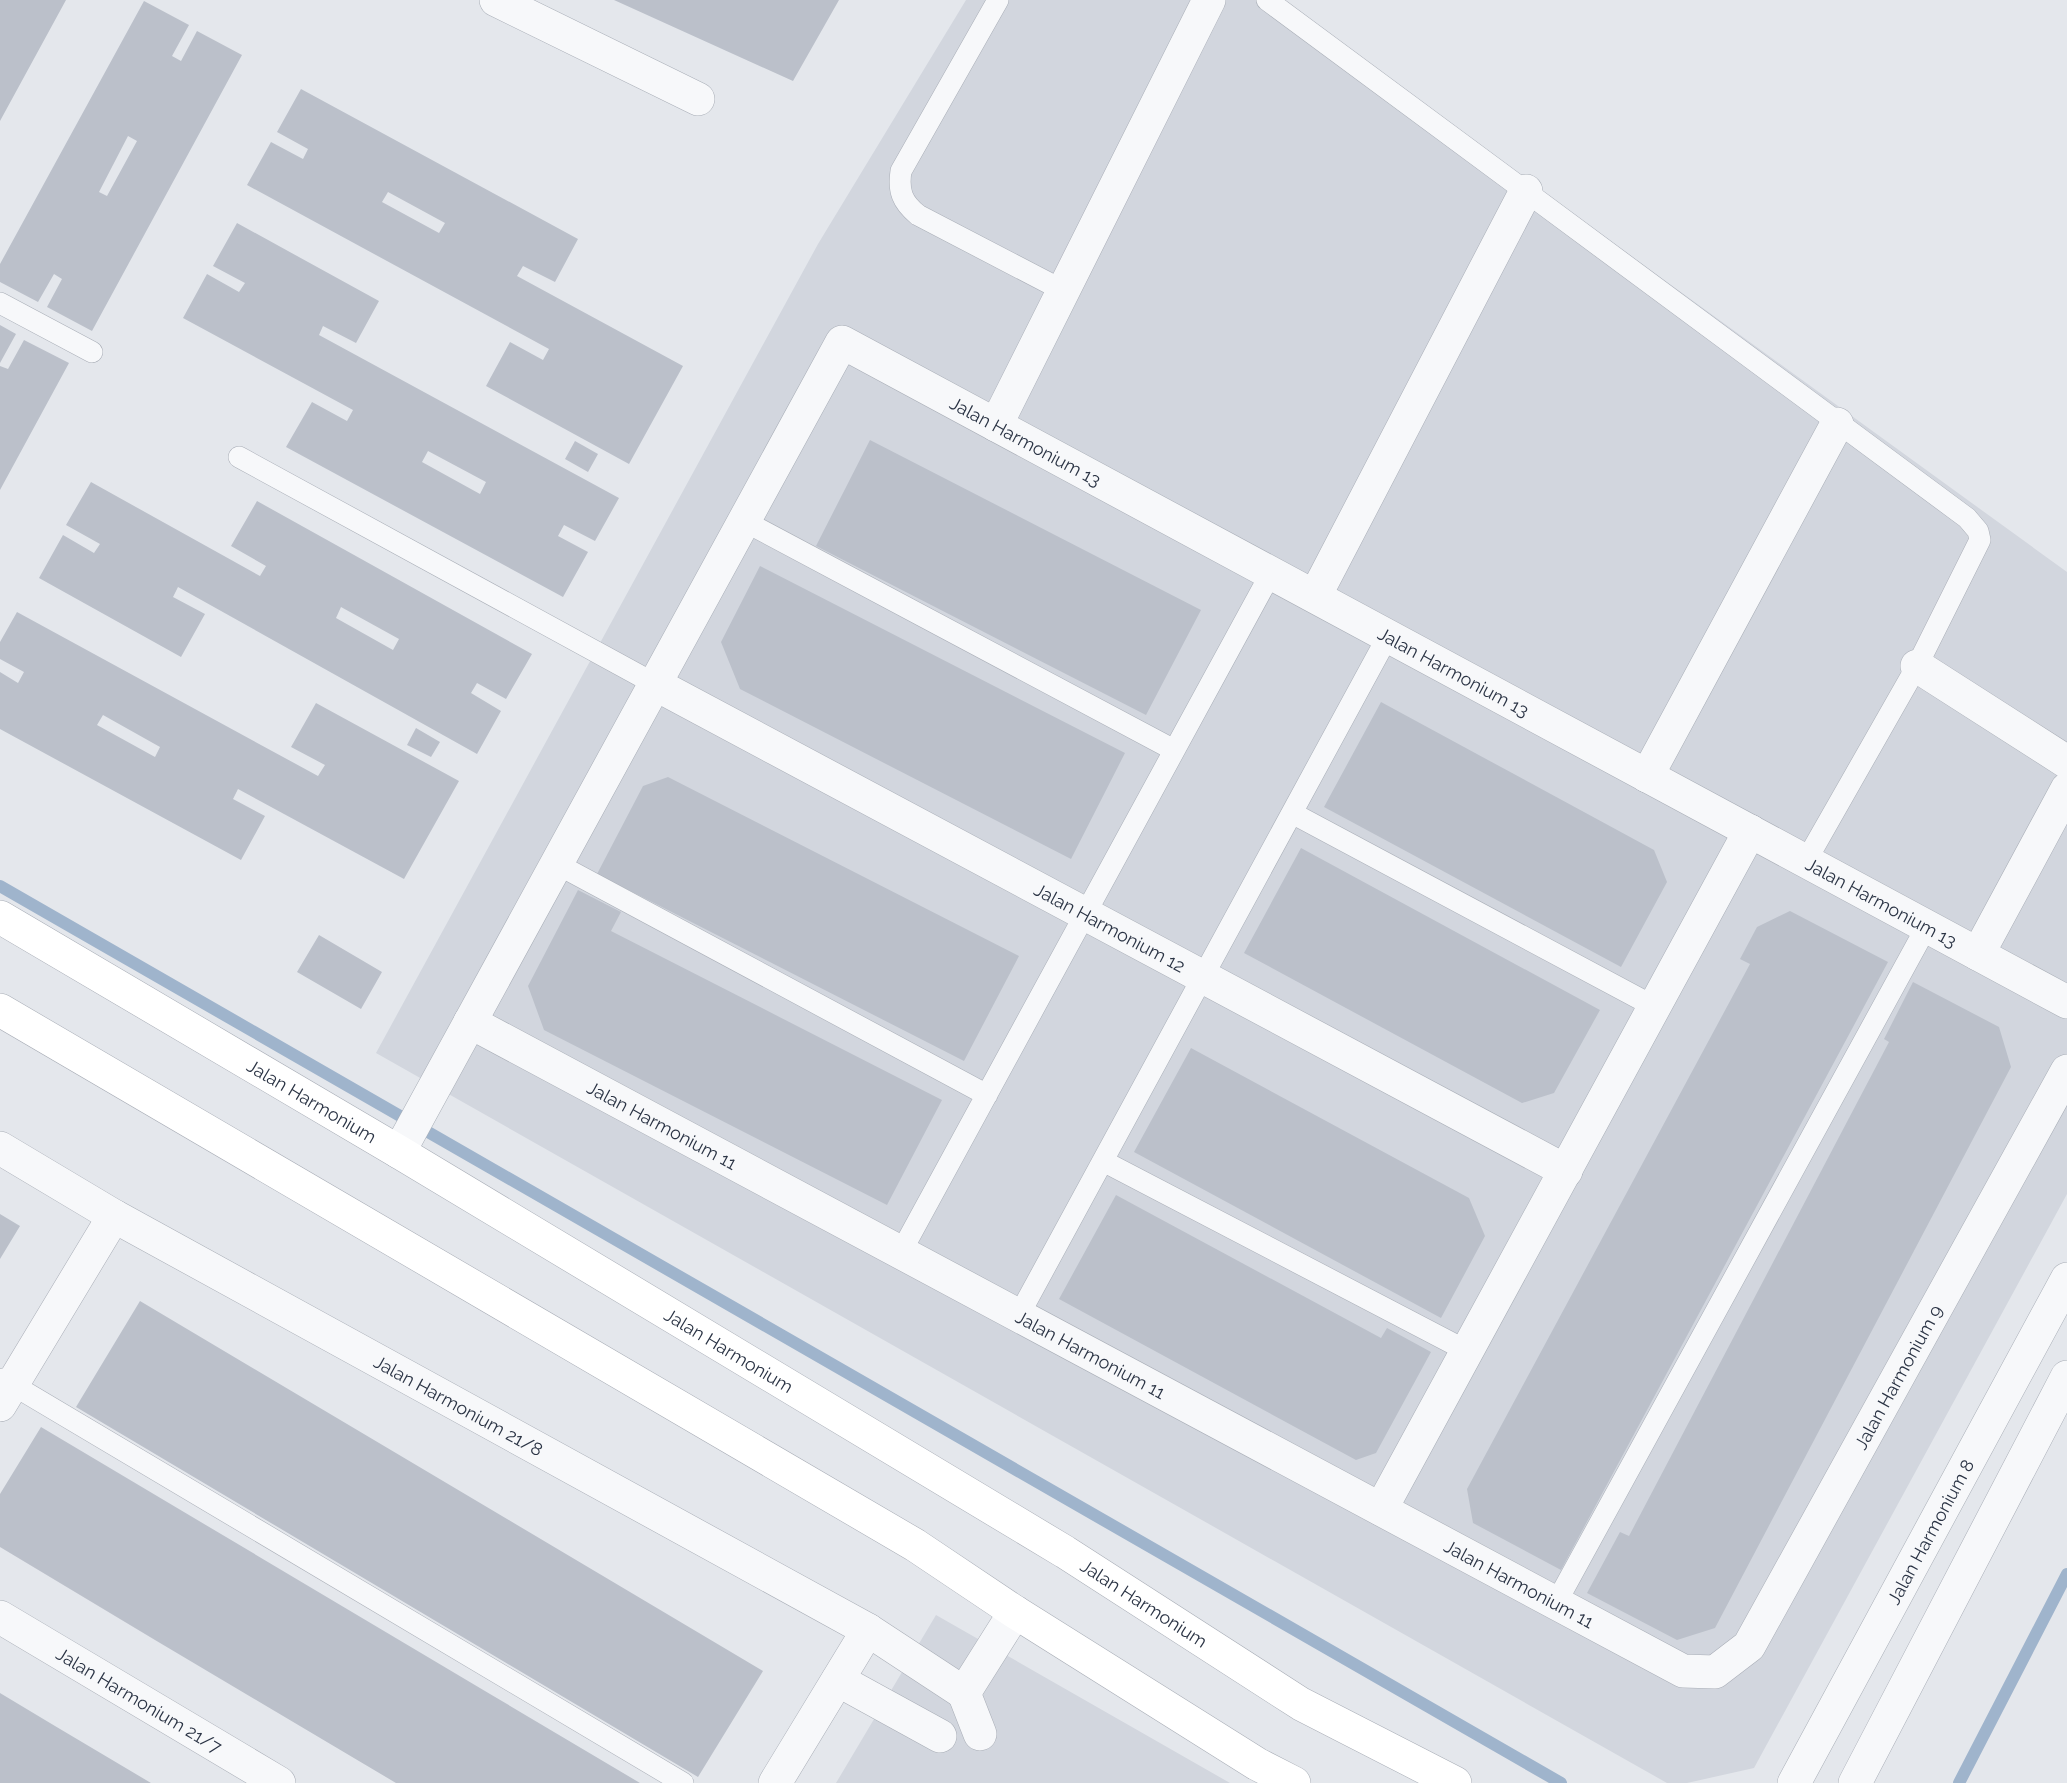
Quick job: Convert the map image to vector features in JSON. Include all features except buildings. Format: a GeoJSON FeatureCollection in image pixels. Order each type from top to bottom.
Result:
{"type":"FeatureCollection","features":[{"type":"Feature","properties":{"kind":"main road","name":"Jalan Harmonium"},"geometry":{"type":"LineString","coordinates":[[0,917],[399,1152],[1065,1552],[1301,1704],[1455,1783]]}},
{"type":"Feature","properties":{"kind":"main road"},"geometry":{"type":"LineString","coordinates":[[0,1010],[915,1545],[1015,1612],[1257,1764],[1294,1783]]}},
{"type":"Feature","properties":{"kind":"street"},"geometry":{"type":"LineString","coordinates":[[496,0],[698,99]]}},
{"type":"Feature","properties":{"kind":"street"},"geometry":{"type":"LineString","coordinates":[[996,425],[1209,0]]}},
{"type":"Feature","properties":{"kind":"street"},"geometry":{"type":"LineString","coordinates":[[1315,596],[1526,191]]}},
{"type":"Feature","properties":{"kind":"street","name":"Jalan Harmonium 13"},"geometry":{"type":"LineString","coordinates":[[744,521],[842,342],[2067,1002]]}},
{"type":"Feature","properties":{"kind":"street"},"geometry":{"type":"LineString","coordinates":[[1647,776],[1838,424]]}},
{"type":"Feature","properties":{"kind":"street"},"geometry":{"type":"LineString","coordinates":[[399,1152],[744,521]]}},
{"type":"Feature","properties":{"kind":"street"},"geometry":{"type":"LineString","coordinates":[[1917,666],[2067,762]]}},
{"type":"Feature","properties":{"kind":"street","name":"Jalan Harmonium 12"},"geometry":{"type":"LineString","coordinates":[[655,684],[1566,1171]]}},
{"type":"Feature","properties":{"kind":"street"},"geometry":{"type":"LineString","coordinates":[[1978,954],[2067,789]]}},
{"type":"Feature","properties":{"kind":"street"},"geometry":{"type":"LineString","coordinates":[[1381,1509],[1750,831]]}},
{"type":"Feature","properties":{"kind":"street","name":"Jalan Harmonium 11"},"geometry":{"type":"LineString","coordinates":[[470,1022],[1683,1671],[1715,1672]]}},
{"type":"Feature","properties":{"kind":"street","name":"Jalan Harmonium 9"},"geometry":{"type":"LineString","coordinates":[[1715,1672],[1749,1646],[2067,1071]]}},
{"type":"Feature","properties":{"kind":"street","name":"Jalan Harmonium 21/8"},"geometry":{"type":"LineString","coordinates":[[0,1148],[114,1216],[868,1630],[964,1693]]}},
{"type":"Feature","properties":{"kind":"street"},"geometry":{"type":"LineString","coordinates":[[4,1389],[114,1216]]}},
{"type":"Feature","properties":{"kind":"street","name":"Jalan Harmonium 8"},"geometry":{"type":"LineString","coordinates":[[1794,1783],[2067,1279]]}},
{"type":"Feature","properties":{"kind":"street"},"geometry":{"type":"LineString","coordinates":[[1855,1783],[2067,1377]]}},
{"type":"Feature","properties":{"kind":"street"},"geometry":{"type":"LineString","coordinates":[[980,1734],[964,1693],[1015,1612]]}},
{"type":"Feature","properties":{"kind":"street","name":"Jalan Harmonium 21/7"},"geometry":{"type":"LineString","coordinates":[[0,1617],[279,1783]]}},
{"type":"Feature","properties":{"kind":"street"},"geometry":{"type":"LineString","coordinates":[[775,1783],[868,1630]]}},
{"type":"Feature","properties":{"kind":"street"},"geometry":{"type":"LineString","coordinates":[[838,1680],[940,1736]]}},
{"type":"Feature","properties":{"kind":"lane"},"geometry":{"type":"LineString","coordinates":[[998,0],[901,171],[898,188],[907,206],[918,215],[1064,291]]}},
{"type":"Feature","properties":{"kind":"lane"},"geometry":{"type":"LineString","coordinates":[[1267,0],[1967,518],[1978,531],[1980,540],[1917,666],[1806,861]]}},
{"type":"Feature","properties":{"kind":"lane"},"geometry":{"type":"LineString","coordinates":[[0,303],[92,352]]}},
{"type":"Feature","properties":{"kind":"lane"},"geometry":{"type":"LineString","coordinates":[[239,457],[655,684]]}},
{"type":"Feature","properties":{"kind":"lane"},"geometry":{"type":"LineString","coordinates":[[744,521],[1174,750]]}},
{"type":"Feature","properties":{"kind":"lane"},"geometry":{"type":"LineString","coordinates":[[901,1252],[1271,573]]}},
{"type":"Feature","properties":{"kind":"lane"},"geometry":{"type":"LineString","coordinates":[[1019,1316],[1388,636]]}},
{"type":"Feature","properties":{"kind":"lane"},"geometry":{"type":"LineString","coordinates":[[1292,813],[1655,1007]]}},
{"type":"Feature","properties":{"kind":"lane"},"geometry":{"type":"LineString","coordinates":[[557,864],[987,1095]]}},
{"type":"Feature","properties":{"kind":"lane"},"geometry":{"type":"LineString","coordinates":[[1556,1603],[1927,926]]}},
{"type":"Feature","properties":{"kind":"lane"},"geometry":{"type":"LineString","coordinates":[[1103,1161],[1467,1351]]}},
{"type":"Feature","properties":{"kind":"lane"},"geometry":{"type":"LineString","coordinates":[[4,1389],[683,1783]]}},
{"type":"Feature","properties":{"kind":"shaded area"},"geometry":{"type":"Polygon","coordinates":[[[966,0],[1278,0],[2067,572],[2067,1194],[1754,1768],[1687,1783],[1667,1783],[376,1053],[818,244],[966,0]]]}},
{"type":"Feature","properties":{"kind":"shaded area"},"geometry":{"type":"Polygon","coordinates":[[[936,1615],[1230,1783],[836,1783],[936,1615]]]}},
{"type":"Feature","properties":{"kind":"waterway"},"geometry":{"type":"LineString","coordinates":[[0,886],[1561,1783]]}},
{"type":"Feature","properties":{"kind":"waterway"},"geometry":{"type":"LineString","coordinates":[[1959,1783],[2067,1574]]}}]}
